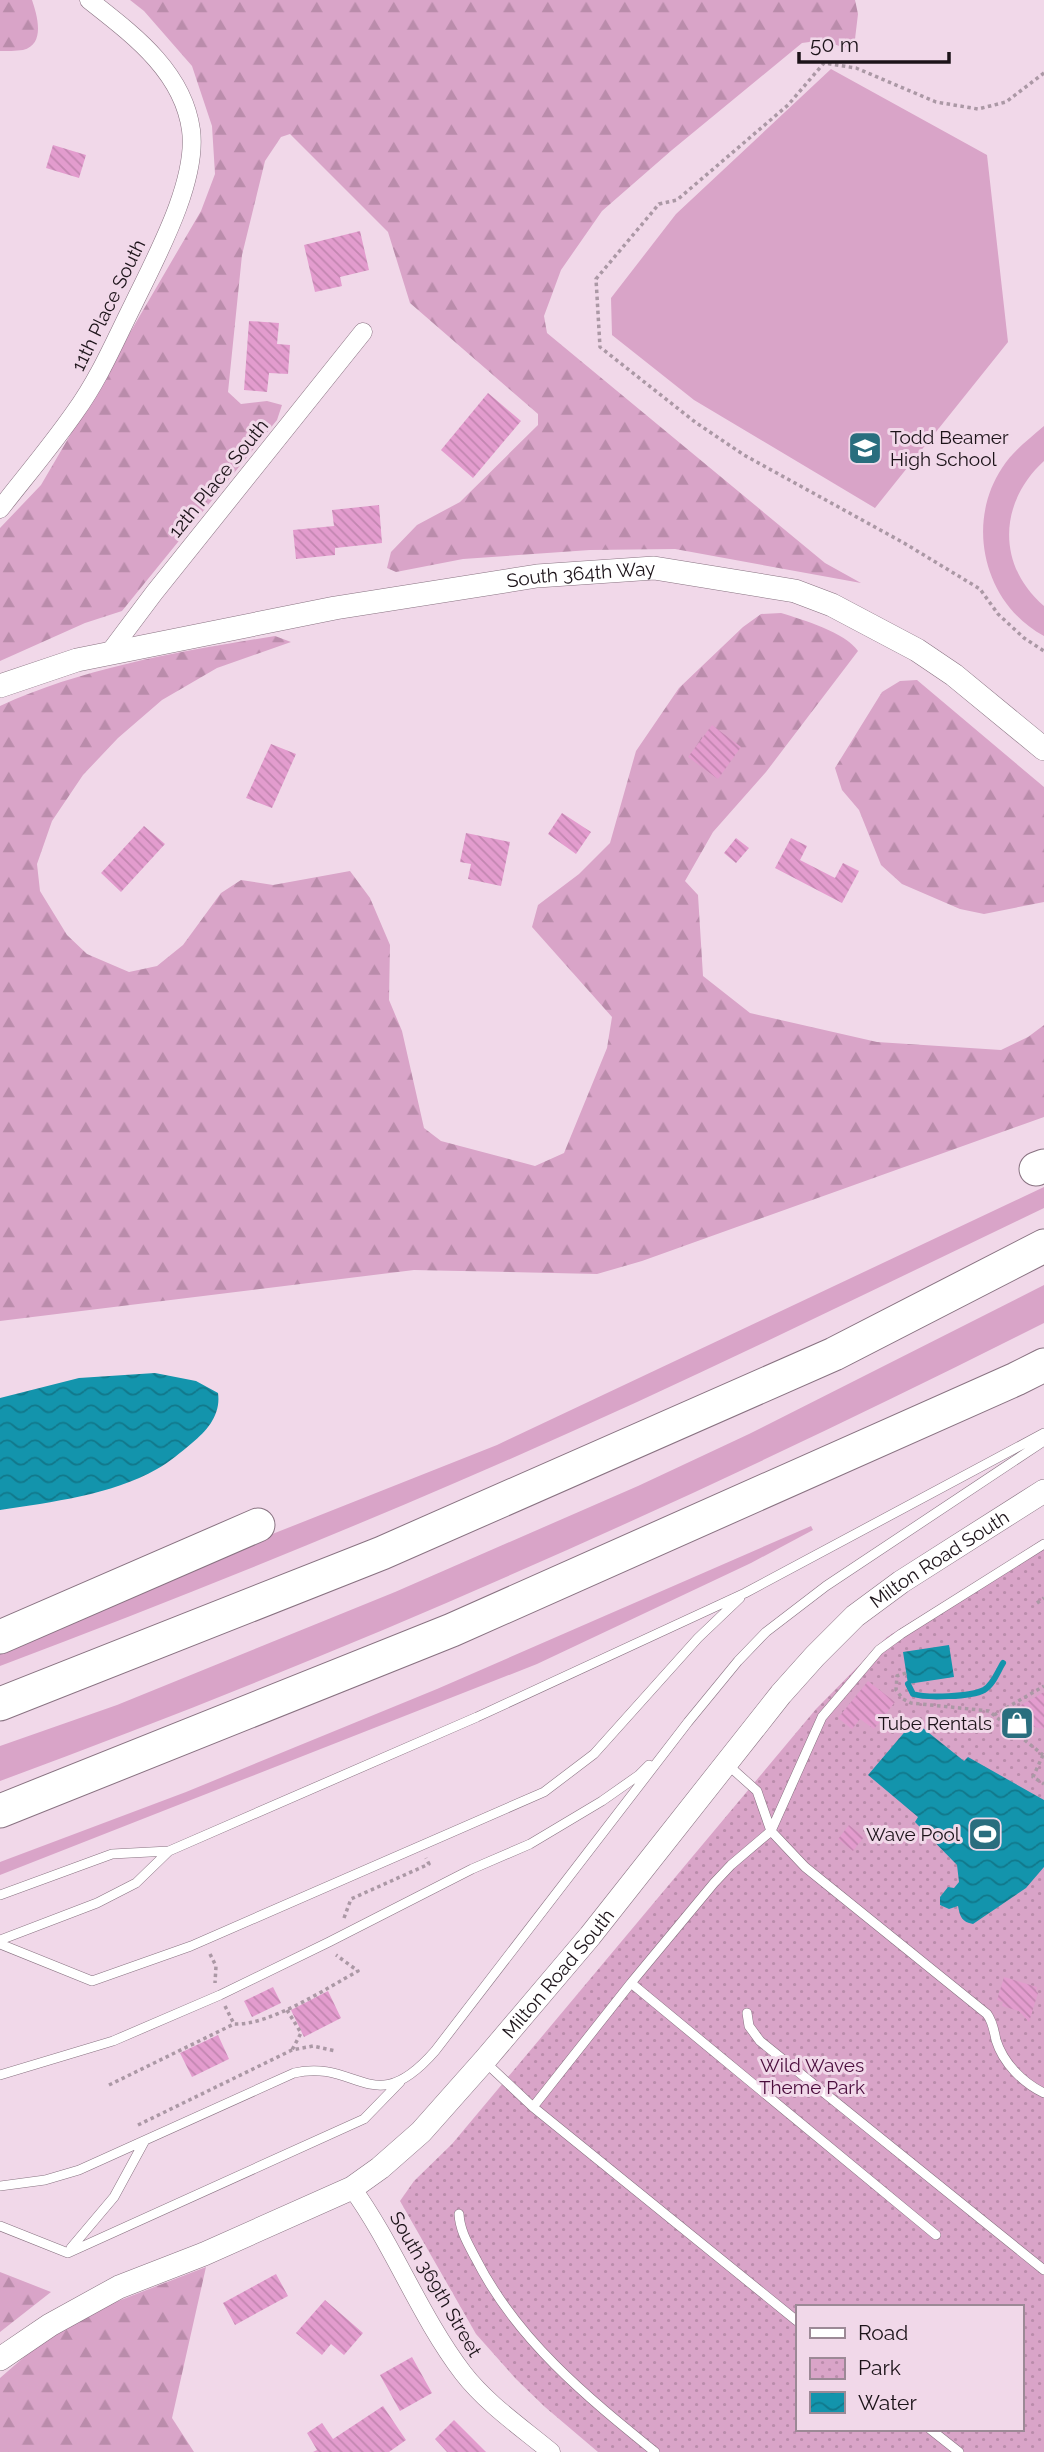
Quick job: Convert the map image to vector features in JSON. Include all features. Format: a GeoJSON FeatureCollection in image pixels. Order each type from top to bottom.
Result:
{"type":"FeatureCollection","features":[{"type":"Feature","properties":{"kind":"highway"},"geometry":{"type":"LineString","coordinates":[[0,1704],[382,1553],[834,1354],[1044,1246]]}},
{"type":"Feature","properties":{"kind":"highway"},"geometry":{"type":"LineString","coordinates":[[0,1811],[452,1630],[1041,1364]]}},
{"type":"Feature","properties":{"kind":"highway"},"geometry":{"type":"LineString","coordinates":[[0,1637],[258,1525]]}},
{"type":"Feature","properties":{"kind":"street","name":"11th Place South"},"geometry":{"type":"LineString","coordinates":[[0,509],[75,413],[93,384],[159,250],[179,202],[190,158],[191,131],[180,96],[155,56],[136,37],[89,0]]}},
{"type":"Feature","properties":{"kind":"street","name":"12th Place South"},"geometry":{"type":"LineString","coordinates":[[109,653],[153,593],[363,332]]}},
{"type":"Feature","properties":{"kind":"street","name":"South 364th Way"},"geometry":{"type":"LineString","coordinates":[[0,686],[77,660],[335,608],[537,576],[654,568],[795,591],[832,605],[917,650],[954,675],[1044,750]]}},
{"type":"Feature","properties":{"kind":"street","name":"Milton Road South"},"geometry":{"type":"LineString","coordinates":[[0,2359],[50,2325],[107,2293],[352,2188],[421,2132],[590,1936],[781,1694],[855,1616],[901,1582],[1044,1491]]}},
{"type":"Feature","properties":{"kind":"street","name":"South 369th Street"},"geometry":{"type":"LineString","coordinates":[[352,2188],[373,2218],[426,2316],[463,2373],[484,2396],[551,2452]]}},
{"type":"Feature","properties":{"kind":"lane"},"geometry":{"type":"LineString","coordinates":[[0,1895],[113,1854],[169,1851],[477,1717],[745,1593],[1044,1433]]}},
{"type":"Feature","properties":{"kind":"lane"},"geometry":{"type":"LineString","coordinates":[[0,2226],[68,2253],[364,2119],[435,2051],[688,1722],[738,1661],[766,1632],[826,1586],[1044,1441]]}},
{"type":"Feature","properties":{"kind":"lane"},"geometry":{"type":"LineString","coordinates":[[533,2108],[631,1983],[731,1865],[771,1831],[822,1717],[879,1650],[1044,1544]]}},
{"type":"Feature","properties":{"kind":"lane"},"geometry":{"type":"LineString","coordinates":[[0,1942],[92,1981],[191,1945],[544,1792],[594,1754],[698,1638],[745,1593]]}},
{"type":"Feature","properties":{"kind":"lane"},"geometry":{"type":"LineString","coordinates":[[0,2076],[113,2041],[220,1995],[472,1868],[530,1844],[602,1801],[639,1775],[688,1722]]}},
{"type":"Feature","properties":{"kind":"lane"},"geometry":{"type":"LineString","coordinates":[[726,1763],[757,1791],[771,1831],[834,1892],[987,2014],[993,2025],[1000,2052],[1007,2063],[1044,2093]]}},
{"type":"Feature","properties":{"kind":"lane"},"geometry":{"type":"LineString","coordinates":[[0,1942],[97,1903],[136,1883],[169,1851]]}},
{"type":"Feature","properties":{"kind":"lane"},"geometry":{"type":"LineString","coordinates":[[631,1983],[936,2235]]}},
{"type":"Feature","properties":{"kind":"lane"},"geometry":{"type":"LineString","coordinates":[[747,2013],[749,2026],[760,2041],[1044,2270]]}},
{"type":"Feature","properties":{"kind":"lane"},"geometry":{"type":"LineString","coordinates":[[484,2061],[533,2108],[796,2320]]}},
{"type":"Feature","properties":{"kind":"lane"},"geometry":{"type":"LineString","coordinates":[[0,2186],[45,2180],[79,2170],[283,2078],[307,2070],[331,2072],[366,2085],[390,2084],[403,2080]]}},
{"type":"Feature","properties":{"kind":"lane"},"geometry":{"type":"LineString","coordinates":[[68,2253],[114,2197],[145,2141]]}},
{"type":"Feature","properties":{"kind":"lane"},"geometry":{"type":"LineString","coordinates":[[459,2214],[463,2235],[481,2269],[496,2294],[535,2344],[573,2384],[655,2452]]}},
{"type":"Feature","properties":{"kind":"lane"},"geometry":{"type":"LineString","coordinates":[[933,2431],[959,2452]]}},
{"type":"Feature","properties":{"kind":"path"},"geometry":{"type":"LineString","coordinates":[[1044,73],[1006,102],[978,109],[936,102],[856,68],[824,63],[788,105],[677,200],[659,204],[596,279],[600,347],[695,422],[744,455],[894,537],[980,589],[998,614],[1024,638],[1044,651]]}},
{"type":"Feature","properties":{"kind":"path"},"geometry":{"type":"LineString","coordinates":[[1037,1603],[1044,1598]]}},
{"type":"Feature","properties":{"kind":"path"},"geometry":{"type":"LineString","coordinates":[[906,1673],[897,1676],[896,1690],[903,1699],[911,1703],[989,1711],[1044,1754],[1033,1777],[1044,1784]]}},
{"type":"Feature","properties":{"kind":"path"},"geometry":{"type":"LineString","coordinates":[[993,1714],[1044,1686]]}},
{"type":"Feature","properties":{"kind":"path"},"geometry":{"type":"LineString","coordinates":[[287,2010],[301,2033],[292,2050]]}},
{"type":"Feature","properties":{"kind":"path"},"geometry":{"type":"LineString","coordinates":[[108,2085],[234,2024]]}},
{"type":"Feature","properties":{"kind":"path"},"geometry":{"type":"LineString","coordinates":[[138,2125],[292,2050],[313,2046],[336,2051]]}},
{"type":"Feature","properties":{"kind":"green space"},"geometry":{"type":"Polygon","coordinates":[[[0,0],[32,0],[38,28],[35,42],[30,47],[0,51],[0,0]]]}},
{"type":"Feature","properties":{"kind":"green space"},"geometry":{"type":"Polygon","coordinates":[[[130,0],[855,0],[858,14],[855,39],[844,48],[824,40],[802,43],[602,211],[561,270],[544,316],[547,333],[825,563],[861,583],[675,549],[590,550],[463,559],[396,572],[387,568],[391,552],[417,525],[460,502],[538,425],[538,414],[410,303],[388,232],[290,134],[281,137],[265,161],[242,255],[228,392],[241,404],[267,401],[282,405],[277,420],[122,611],[85,623],[0,661],[0,528],[41,485],[201,211],[215,174],[212,126],[192,66],[144,11],[130,0]]]}},
{"type":"Feature","properties":{"kind":"green space"},"geometry":{"type":"Polygon","coordinates":[[[831,69],[987,155],[1008,342],[875,508],[694,400],[612,335],[611,298],[676,214],[831,69]]]}},
{"type":"Feature","properties":{"kind":"green space"},"geometry":{"type":"Polygon","coordinates":[[[1044,426],[1044,461],[1029,477],[1018,495],[1009,534],[1017,572],[1028,590],[1044,606],[1044,636],[1023,622],[1007,604],[995,584],[983,537],[991,490],[1002,468],[1016,451],[1044,426]]]}},
{"type":"Feature","properties":{"kind":"green space"},"geometry":{"type":"Polygon","coordinates":[[[781,613],[834,632],[858,651],[766,772],[713,832],[685,881],[698,895],[703,976],[750,1013],[877,1042],[1001,1050],[1028,1037],[1044,1025],[1044,1117],[642,1261],[597,1274],[414,1270],[0,1321],[0,706],[32,692],[135,662],[275,636],[291,642],[217,668],[162,700],[118,738],[83,775],[52,821],[37,864],[40,891],[67,935],[87,954],[129,972],[157,966],[183,945],[221,893],[241,880],[273,885],[350,871],[370,898],[390,945],[389,1000],[402,1031],[424,1128],[441,1141],[535,1166],[564,1153],[607,1048],[612,1017],[532,927],[538,905],[579,874],[610,843],[636,751],[679,688],[743,627],[761,614],[781,613]]]}},
{"type":"Feature","properties":{"kind":"green space"},"geometry":{"type":"Polygon","coordinates":[[[917,680],[1044,787],[1044,902],[984,914],[960,909],[902,884],[881,865],[859,810],[842,790],[835,768],[882,692],[900,681],[917,680]]]}},
{"type":"Feature","properties":{"kind":"green space"},"geometry":{"type":"Polygon","coordinates":[[[1044,1187],[1044,1208],[605,1416],[287,1553],[0,1666],[0,1642],[497,1445],[1044,1187]]]}},
{"type":"Feature","properties":{"kind":"green space"},"geometry":{"type":"Polygon","coordinates":[[[1044,1285],[1044,1323],[788,1448],[659,1509],[398,1624],[133,1731],[0,1781],[0,1746],[117,1705],[395,1592],[638,1486],[749,1434],[1044,1285]]]}},
{"type":"Feature","properties":{"kind":"green space"},"geometry":{"type":"Polygon","coordinates":[[[811,1526],[813,1530],[751,1563],[537,1664],[0,1875],[0,1862],[186,1792],[437,1689],[811,1526]]]}},
{"type":"Feature","properties":{"kind":"green space","name":"Wild Waves Theme Park"},"geometry":{"type":"Polygon","coordinates":[[[1044,1540],[1044,2452],[598,2452],[516,2379],[476,2334],[400,2201],[414,2181],[452,2144],[816,1709],[887,1637],[1044,1540]]]}},
{"type":"Feature","properties":{"kind":"green space"},"geometry":{"type":"Polygon","coordinates":[[[206,2267],[172,2418],[194,2452],[0,2452],[0,2378],[38,2345],[95,2310],[206,2267]]]}},
{"type":"Feature","properties":{"kind":"green space"},"geometry":{"type":"Polygon","coordinates":[[[0,2272],[51,2292],[0,2332],[0,2272]]]}},
{"type":"Feature","properties":{"kind":"water"},"geometry":{"type":"Polygon","coordinates":[[[155,1373],[196,1381],[218,1393],[215,1415],[198,1438],[162,1466],[120,1485],[81,1496],[0,1510],[0,1398],[79,1378],[155,1373]]]}},
{"type":"Feature","properties":{"kind":"water"},"geometry":{"type":"Polygon","coordinates":[[[949,1645],[954,1677],[908,1684],[903,1652],[949,1645]]]}},
{"type":"Feature","properties":{"kind":"water","name":"Wave Pool"},"geometry":{"type":"Polygon","coordinates":[[[914,1721],[964,1761],[968,1757],[1044,1800],[1044,1867],[1026,1888],[973,1924],[962,1918],[958,1906],[949,1909],[940,1905],[940,1897],[948,1887],[954,1888],[959,1882],[957,1865],[915,1822],[918,1817],[868,1775],[914,1721]]]}},
{"type":"Feature","properties":{"kind":"building"},"geometry":{"type":"Polygon","coordinates":[[[53,145],[86,155],[79,178],[46,168],[53,145]]]}},
{"type":"Feature","properties":{"kind":"building"},"geometry":{"type":"Polygon","coordinates":[[[360,231],[369,270],[340,277],[342,286],[315,292],[304,245],[360,231]]]}},
{"type":"Feature","properties":{"kind":"building"},"geometry":{"type":"Polygon","coordinates":[[[249,321],[279,323],[277,344],[290,345],[288,374],[269,373],[267,392],[244,390],[249,321]]]}},
{"type":"Feature","properties":{"kind":"building"},"geometry":{"type":"Polygon","coordinates":[[[488,393],[521,421],[473,478],[441,450],[488,393]]]}},
{"type":"Feature","properties":{"kind":"building"},"geometry":{"type":"Polygon","coordinates":[[[379,505],[382,543],[335,548],[335,555],[296,559],[293,530],[334,526],[332,510],[379,505]]]}},
{"type":"Feature","properties":{"kind":"building"},"geometry":{"type":"Polygon","coordinates":[[[712,725],[741,747],[718,779],[688,757],[712,725]]]}},
{"type":"Feature","properties":{"kind":"building"},"geometry":{"type":"Polygon","coordinates":[[[271,744],[296,754],[272,808],[246,798],[271,744]]]}},
{"type":"Feature","properties":{"kind":"building"},"geometry":{"type":"Polygon","coordinates":[[[562,813],[591,832],[576,854],[548,834],[562,813]]]}},
{"type":"Feature","properties":{"kind":"building"},"geometry":{"type":"Polygon","coordinates":[[[144,826],[165,844],[121,892],[101,873],[144,826]]]}},
{"type":"Feature","properties":{"kind":"building"},"geometry":{"type":"Polygon","coordinates":[[[466,833],[510,842],[501,886],[468,879],[471,864],[460,862],[466,833]]]}},
{"type":"Feature","properties":{"kind":"building"},"geometry":{"type":"Polygon","coordinates":[[[736,838],[749,848],[736,863],[724,853],[736,838]]]}},
{"type":"Feature","properties":{"kind":"building"},"geometry":{"type":"Polygon","coordinates":[[[791,838],[807,846],[800,860],[835,878],[843,863],[859,871],[842,903],[775,868],[791,838]]]}},
{"type":"Feature","properties":{"kind":"building"},"geometry":{"type":"Polygon","coordinates":[[[868,1681],[895,1702],[874,1729],[860,1719],[852,1729],[838,1718],[868,1681]]]}},
{"type":"Feature","properties":{"kind":"building"},"geometry":{"type":"Polygon","coordinates":[[[1044,1692],[1044,1729],[1025,1725],[1018,1730],[1004,1715],[1044,1692]]]}},
{"type":"Feature","properties":{"kind":"building"},"geometry":{"type":"Polygon","coordinates":[[[849,1825],[864,1837],[853,1851],[838,1839],[849,1825]]]}},
{"type":"Feature","properties":{"kind":"building"},"geometry":{"type":"Polygon","coordinates":[[[1004,1977],[1037,1987],[1038,1993],[1029,2022],[1019,2011],[1002,2006],[1003,2002],[997,2000],[1004,1977]]]}},
{"type":"Feature","properties":{"kind":"building"},"geometry":{"type":"Polygon","coordinates":[[[273,1987],[281,2003],[252,2017],[244,2001],[273,1987]]]}},
{"type":"Feature","properties":{"kind":"building"},"geometry":{"type":"Polygon","coordinates":[[[328,1991],[341,2018],[304,2037],[291,2010],[328,1991]]]}},
{"type":"Feature","properties":{"kind":"building"},"geometry":{"type":"Polygon","coordinates":[[[218,2035],[229,2059],[192,2077],[180,2053],[218,2035]]]}},
{"type":"Feature","properties":{"kind":"building"},"geometry":{"type":"Polygon","coordinates":[[[276,2274],[288,2296],[235,2325],[223,2303],[276,2274]]]}},
{"type":"Feature","properties":{"kind":"building"},"geometry":{"type":"Polygon","coordinates":[[[325,2300],[363,2333],[344,2355],[331,2344],[322,2355],[296,2333],[325,2300]]]}},
{"type":"Feature","properties":{"kind":"building"},"geometry":{"type":"Polygon","coordinates":[[[412,2357],[432,2393],[400,2411],[380,2375],[412,2357]]]}},
{"type":"Feature","properties":{"kind":"building"},"geometry":{"type":"Polygon","coordinates":[[[383,2406],[406,2440],[389,2452],[313,2452],[317,2450],[307,2433],[322,2423],[333,2439],[383,2406]]]}},
{"type":"Feature","properties":{"kind":"building"},"geometry":{"type":"Polygon","coordinates":[[[454,2420],[486,2452],[447,2452],[435,2439],[454,2420]]]}},
{"type":"Feature","properties":{"kind":"waterway"},"geometry":{"type":"LineString","coordinates":[[908,1684],[913,1694],[919,1695],[969,1694],[984,1690],[990,1685],[1003,1663]]}},
{"type":"Feature","properties":{"kind":"place","name":"Todd Beamer High School"},"geometry":{"type":"Point","coordinates":[865,448]}},
{"type":"Feature","properties":{"kind":"place","name":"Tube Rentals"},"geometry":{"type":"Point","coordinates":[1017,1723]}},
{"type":"Feature","properties":{"kind":"place","name":"Wave Pool"},"geometry":{"type":"Point","coordinates":[985,1834]}}]}
